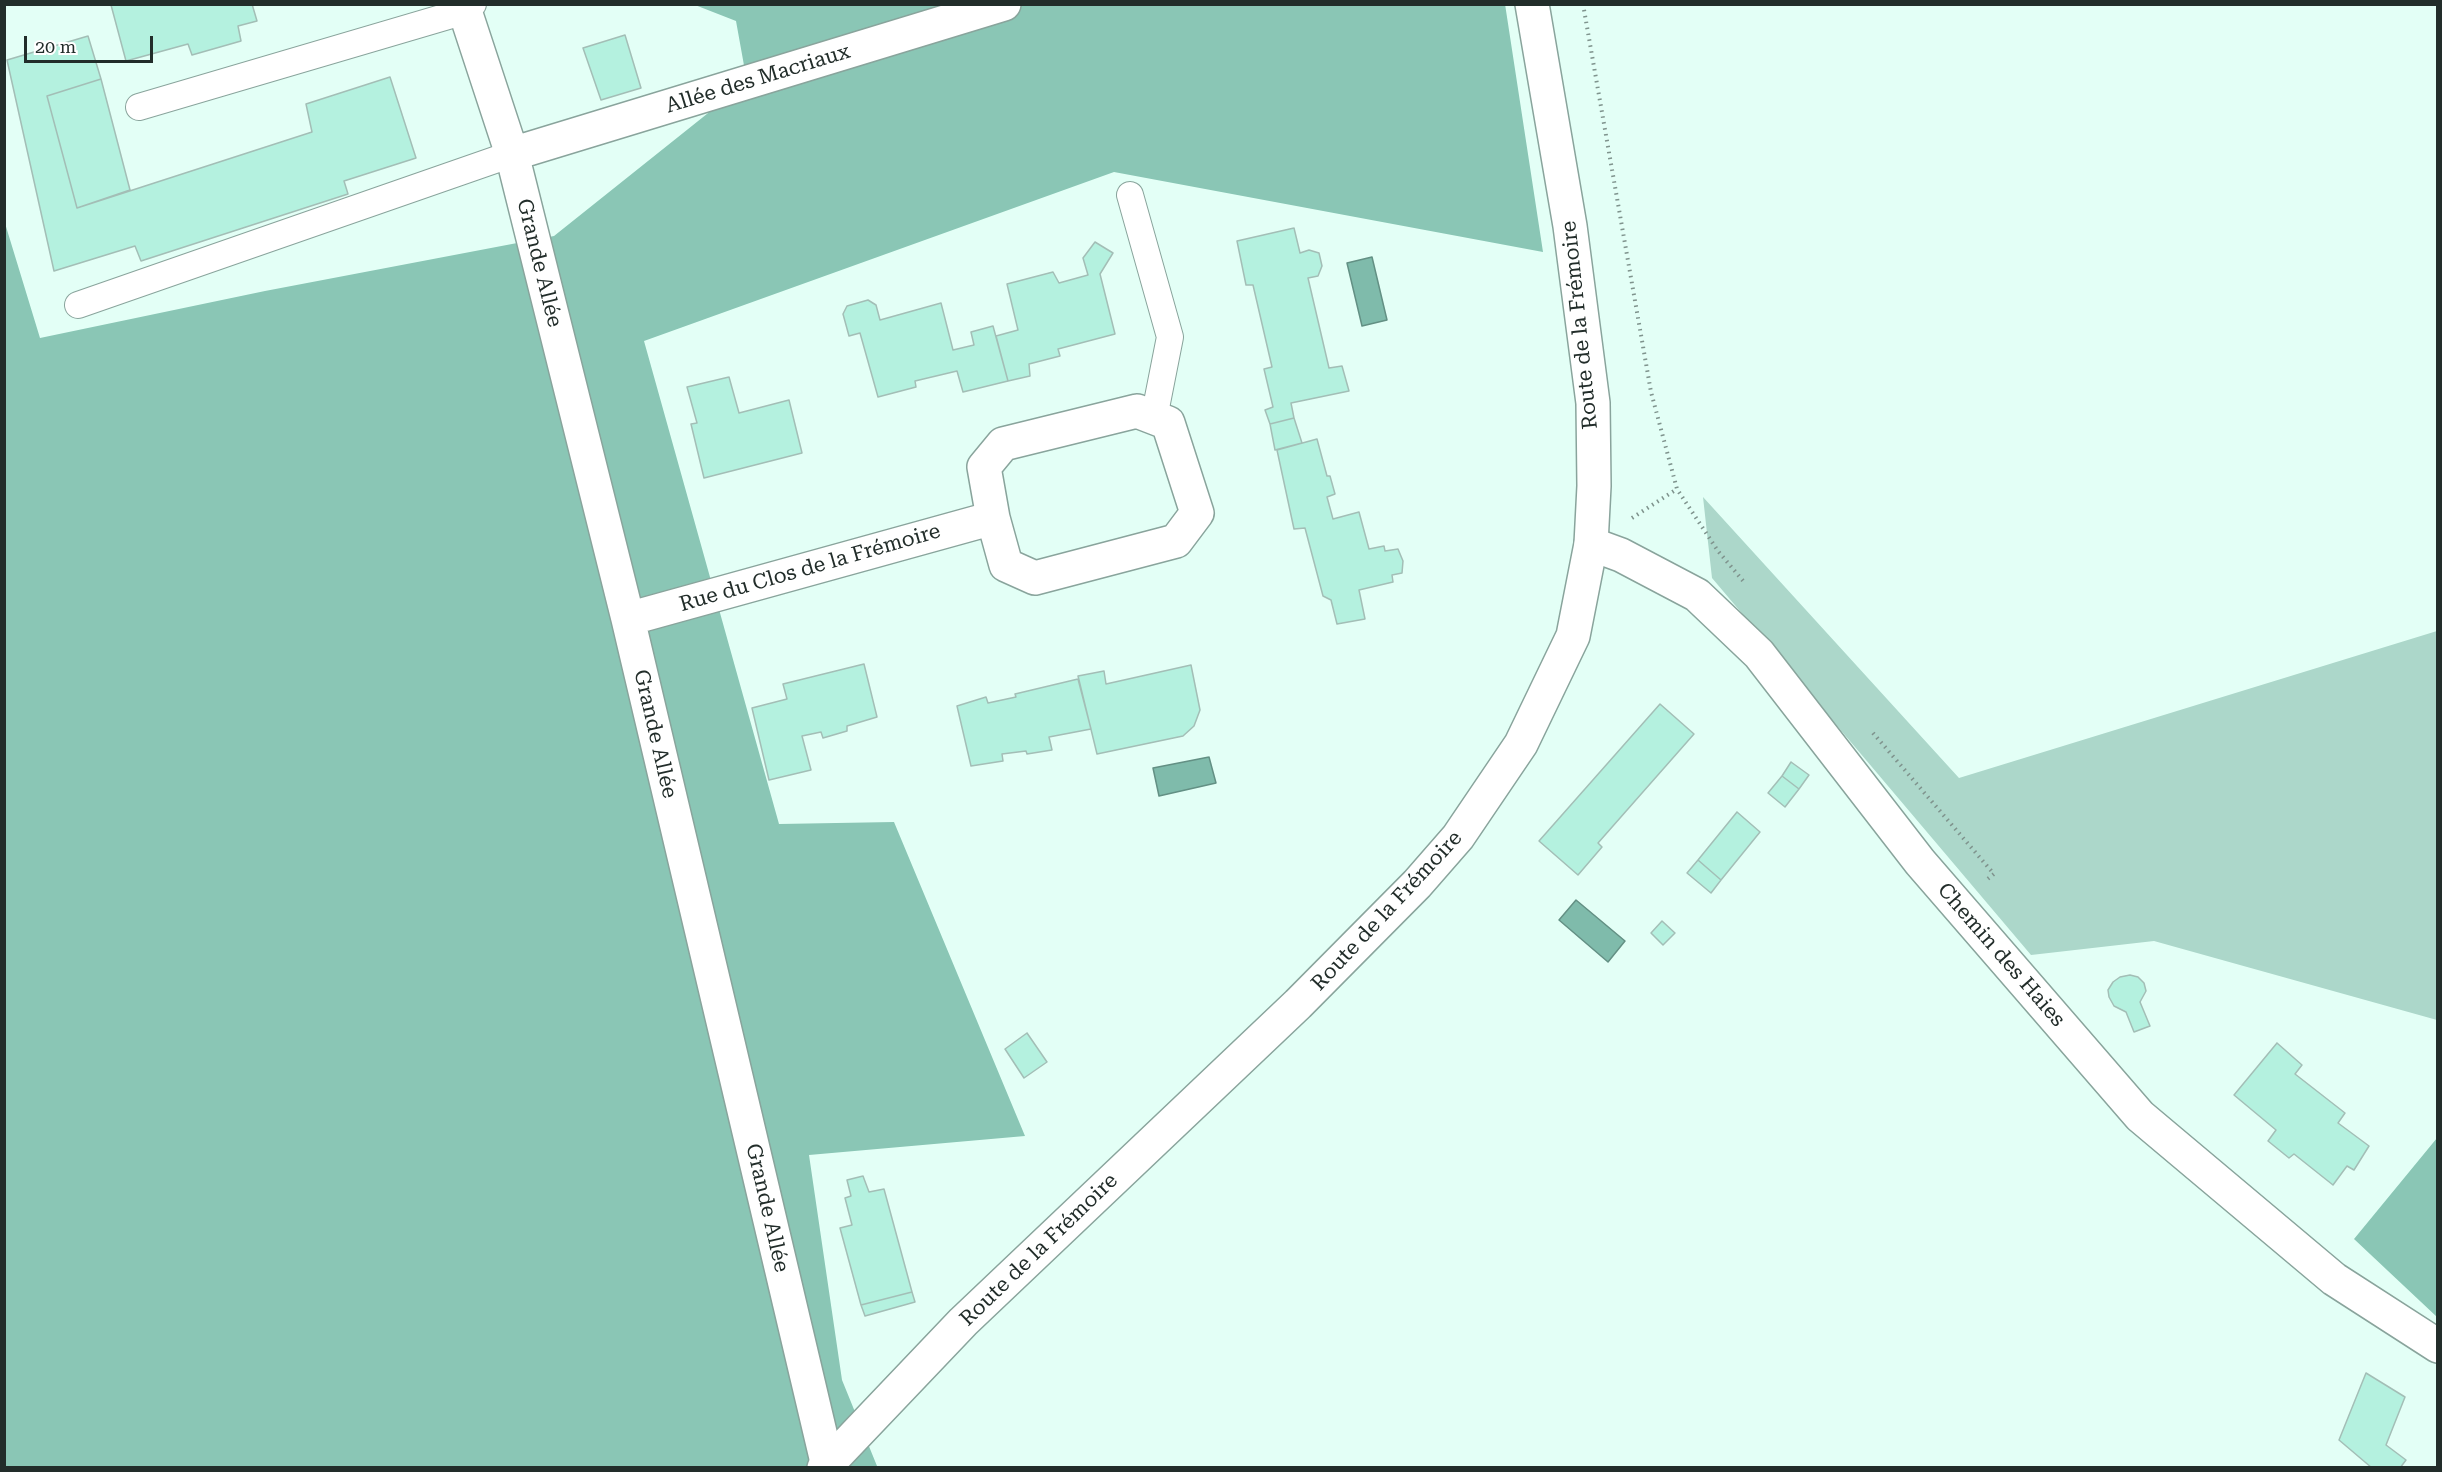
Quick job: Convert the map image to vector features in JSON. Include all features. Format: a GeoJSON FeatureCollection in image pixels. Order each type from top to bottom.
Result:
{"type":"FeatureCollection","features":[{"type":"Feature","properties":{"kind":"street","name":"Allée des Macriaux"},"geometry":{"type":"LineString","coordinates":[[512,154],[1004,4]]}},
{"type":"Feature","properties":{"kind":"street","name":"Route de la Frémoire"},"geometry":{"type":"LineString","coordinates":[[825,1465],[963,1322],[1298,1005],[1417,884],[1458,837],[1521,744],[1573,636],[1591,544],[1594,486],[1593,403],[1570,226],[1532,4]]}},
{"type":"Feature","properties":{"kind":"street","name":"Grande Allée"},"geometry":{"type":"LineString","coordinates":[[460,7],[512,154],[628,619],[825,1465]]}},
{"type":"Feature","properties":{"kind":"street"},"geometry":{"type":"LineString","coordinates":[[1137,411],[1168,423],[1197,513],[1176,541],[1035,578],[1006,565],[993,518],[984,467],[1003,444],[1137,411]]}},
{"type":"Feature","properties":{"kind":"street","name":"Rue du Clos de la Frémoire"},"geometry":{"type":"LineString","coordinates":[[628,619],[993,518]]}},
{"type":"Feature","properties":{"kind":"street","name":"Chemin des Haies"},"geometry":{"type":"LineString","coordinates":[[1591,544],[1621,555],[1697,595],[1759,654],[1920,862],[2140,1116],[2334,1279],[2438,1346]]}},
{"type":"Feature","properties":{"kind":"lane"},"geometry":{"type":"LineString","coordinates":[[139,107],[460,7]]}},
{"type":"Feature","properties":{"kind":"lane"},"geometry":{"type":"LineString","coordinates":[[78,305],[512,154]]}},
{"type":"Feature","properties":{"kind":"lane"},"geometry":{"type":"LineString","coordinates":[[1130,195],[1170,337],[1154,418]]}},
{"type":"Feature","properties":{"kind":"path"},"geometry":{"type":"LineString","coordinates":[[1583,4],[1651,392],[1677,489],[1718,551],[1748,587]]}},
{"type":"Feature","properties":{"kind":"path"},"geometry":{"type":"LineString","coordinates":[[1871,730],[1994,874],[1956,904]]}},
{"type":"Feature","properties":{"kind":"shaded area"},"geometry":{"type":"Polygon","coordinates":[[[1505,4],[1543,252],[1114,172],[644,341],[779,824],[894,822],[1025,1136],[809,1155],[842,1380],[876,1467],[5,1468],[4,220],[40,338],[265,291],[554,236],[747,82],[736,21],[695,5],[1505,4]]]}},
{"type":"Feature","properties":{"kind":"shaded area"},"geometry":{"type":"Polygon","coordinates":[[[1372,257],[1387,320],[1362,326],[1347,263],[1372,257]]]}},
{"type":"Feature","properties":{"kind":"shaded area"},"geometry":{"type":"Polygon","coordinates":[[[1703,497],[1959,778],[2437,631],[2437,1020],[2154,941],[2031,955],[1712,578],[1703,497]]]}},
{"type":"Feature","properties":{"kind":"shaded area"},"geometry":{"type":"Polygon","coordinates":[[[1209,757],[1216,783],[1159,796],[1153,768],[1209,757]]]}},
{"type":"Feature","properties":{"kind":"shaded area"},"geometry":{"type":"Polygon","coordinates":[[[1576,900],[1625,941],[1608,962],[1559,920],[1576,900]]]}},
{"type":"Feature","properties":{"kind":"shaded area"},"geometry":{"type":"Polygon","coordinates":[[[2437,1138],[2437,1317],[2354,1239],[2437,1138]]]}},
{"type":"Feature","properties":{"kind":"building"},"geometry":{"type":"Polygon","coordinates":[[[252,4],[257,21],[238,26],[241,41],[192,55],[188,44],[126,61],[111,5],[252,4]]]}},
{"type":"Feature","properties":{"kind":"building"},"geometry":{"type":"Polygon","coordinates":[[[625,35],[641,88],[601,100],[583,48],[625,35]]]}},
{"type":"Feature","properties":{"kind":"building"},"geometry":{"type":"Polygon","coordinates":[[[88,36],[101,79],[47,96],[77,208],[312,132],[306,104],[390,77],[416,158],[344,181],[348,194],[141,261],[135,246],[54,271],[7,60],[88,36]]]}},
{"type":"Feature","properties":{"kind":"building"},"geometry":{"type":"Polygon","coordinates":[[[101,79],[130,190],[77,208],[47,96],[101,79]]]}},
{"type":"Feature","properties":{"kind":"building"},"geometry":{"type":"Polygon","coordinates":[[[1294,228],[1300,253],[1309,250],[1319,253],[1322,266],[1318,276],[1308,278],[1329,368],[1342,366],[1349,391],[1291,403],[1294,418],[1270,424],[1265,410],[1273,407],[1264,369],[1272,367],[1253,285],[1246,285],[1237,241],[1294,228]]]}},
{"type":"Feature","properties":{"kind":"building"},"geometry":{"type":"Polygon","coordinates":[[[1095,242],[1113,253],[1100,274],[1115,334],[1058,349],[1060,356],[1029,364],[1030,376],[1008,381],[996,336],[1018,330],[1007,284],[1053,272],[1059,283],[1088,275],[1083,258],[1095,242]]]}},
{"type":"Feature","properties":{"kind":"building"},"geometry":{"type":"Polygon","coordinates":[[[868,300],[876,305],[880,320],[941,303],[953,350],[974,345],[971,332],[993,326],[1008,381],[963,392],[957,371],[915,381],[916,387],[878,397],[860,333],[849,336],[843,314],[847,306],[868,300]]]}},
{"type":"Feature","properties":{"kind":"building"},"geometry":{"type":"Polygon","coordinates":[[[729,377],[739,413],[789,400],[802,453],[704,478],[691,424],[697,423],[687,387],[729,377]]]}},
{"type":"Feature","properties":{"kind":"building"},"geometry":{"type":"Polygon","coordinates":[[[1294,418],[1302,443],[1275,450],[1270,424],[1294,418]]]}},
{"type":"Feature","properties":{"kind":"building"},"geometry":{"type":"Polygon","coordinates":[[[1317,439],[1327,476],[1330,476],[1335,494],[1327,497],[1333,519],[1359,512],[1369,549],[1384,546],[1385,551],[1398,549],[1403,561],[1402,573],[1392,575],[1393,582],[1359,590],[1365,619],[1337,624],[1331,600],[1323,596],[1305,528],[1294,529],[1277,450],[1317,439]]]}},
{"type":"Feature","properties":{"kind":"building"},"geometry":{"type":"Polygon","coordinates":[[[864,664],[877,717],[847,726],[847,731],[823,738],[821,732],[802,736],[811,770],[769,780],[752,708],[787,699],[783,684],[864,664]]]}},
{"type":"Feature","properties":{"kind":"building"},"geometry":{"type":"Polygon","coordinates":[[[1191,665],[1200,710],[1194,726],[1183,736],[1097,754],[1078,676],[1104,671],[1106,684],[1191,665]]]}},
{"type":"Feature","properties":{"kind":"building"},"geometry":{"type":"Polygon","coordinates":[[[1078,679],[1091,729],[1049,737],[1052,750],[1027,754],[1026,751],[1002,754],[1003,761],[971,766],[957,706],[986,697],[988,703],[1016,697],[1015,694],[1078,679]]]}},
{"type":"Feature","properties":{"kind":"building"},"geometry":{"type":"Polygon","coordinates":[[[1660,704],[1694,734],[1598,843],[1602,847],[1578,875],[1539,841],[1660,704]]]}},
{"type":"Feature","properties":{"kind":"building"},"geometry":{"type":"Polygon","coordinates":[[[1791,762],[1809,775],[1799,789],[1782,776],[1791,762]]]}},
{"type":"Feature","properties":{"kind":"building"},"geometry":{"type":"Polygon","coordinates":[[[1782,776],[1799,789],[1785,807],[1768,793],[1782,776]]]}},
{"type":"Feature","properties":{"kind":"building"},"geometry":{"type":"Polygon","coordinates":[[[1737,812],[1760,832],[1721,880],[1698,860],[1737,812]]]}},
{"type":"Feature","properties":{"kind":"building"},"geometry":{"type":"Polygon","coordinates":[[[1698,860],[1721,880],[1711,893],[1687,873],[1698,860]]]}},
{"type":"Feature","properties":{"kind":"building"},"geometry":{"type":"Polygon","coordinates":[[[1662,921],[1675,933],[1663,945],[1651,933],[1662,921]]]}},
{"type":"Feature","properties":{"kind":"building"},"geometry":{"type":"Polygon","coordinates":[[[2130,975],[2138,977],[2144,983],[2146,991],[2140,1002],[2150,1026],[2134,1032],[2126,1012],[2114,1006],[2108,990],[2120,977],[2130,975]]]}},
{"type":"Feature","properties":{"kind":"building"},"geometry":{"type":"Polygon","coordinates":[[[1027,1033],[1047,1062],[1024,1078],[1005,1049],[1027,1033]]]}},
{"type":"Feature","properties":{"kind":"building"},"geometry":{"type":"Polygon","coordinates":[[[2277,1043],[2302,1065],[2295,1074],[2345,1113],[2338,1123],[2369,1146],[2354,1170],[2347,1166],[2333,1185],[2294,1154],[2289,1158],[2268,1141],[2276,1130],[2234,1095],[2277,1043]]]}},
{"type":"Feature","properties":{"kind":"building"},"geometry":{"type":"Polygon","coordinates":[[[863,1176],[869,1192],[884,1189],[912,1292],[861,1305],[840,1228],[852,1225],[845,1198],[851,1196],[847,1180],[863,1176]]]}},
{"type":"Feature","properties":{"kind":"building"},"geometry":{"type":"Polygon","coordinates":[[[912,1292],[915,1302],[865,1316],[861,1305],[912,1292]]]}},
{"type":"Feature","properties":{"kind":"building"},"geometry":{"type":"Polygon","coordinates":[[[2366,1373],[2405,1397],[2386,1445],[2406,1460],[2400,1468],[2372,1468],[2339,1440],[2366,1373]]]}}]}
